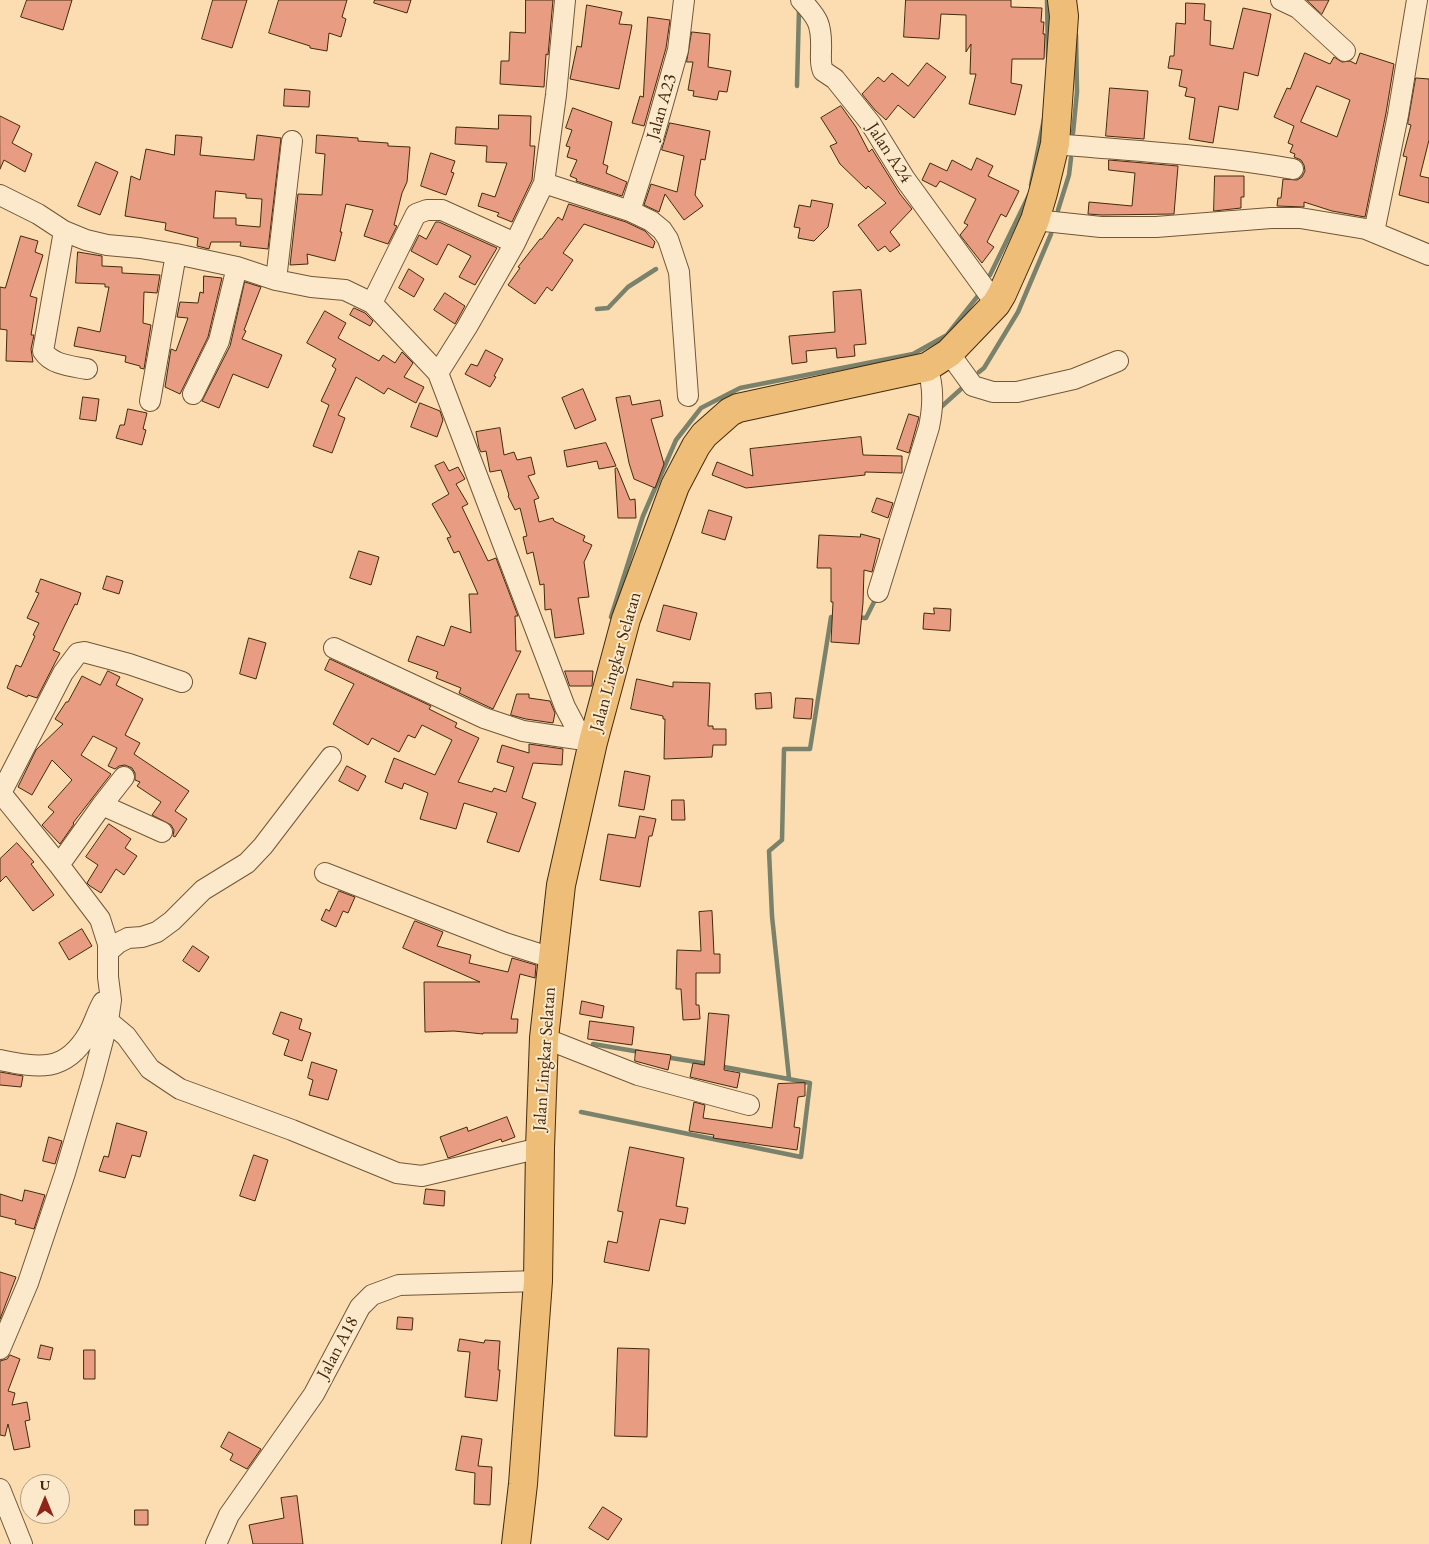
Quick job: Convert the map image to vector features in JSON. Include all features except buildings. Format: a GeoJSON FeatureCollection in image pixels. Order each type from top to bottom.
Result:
{"type":"FeatureCollection","features":[{"type":"Feature","properties":{"kind":"highway"},"geometry":{"type":"LineString","coordinates":[[938,360],[996,304],[1014,268],[1034,220],[1055,144],[1064,16],[1062,0]]}},
{"type":"Feature","properties":{"kind":"highway","name":"Jalan Lingkar Selatan"},"geometry":{"type":"LineString","coordinates":[[516,1544],[523,1484],[538,1281],[544,1038],[552,958],[561,885],[587,740],[626,619],[675,486],[696,446],[704,435],[730,412],[738,408],[938,360]]}},
{"type":"Feature","properties":{"kind":"street"},"geometry":{"type":"LineString","coordinates":[[438,372],[467,327],[516,243],[544,183],[566,0]]}},
{"type":"Feature","properties":{"kind":"street","name":"Jalan A23"},"geometry":{"type":"LineString","coordinates":[[630,211],[678,50],[684,0]]}},
{"type":"Feature","properties":{"kind":"street","name":"Jalan A24"},"geometry":{"type":"LineString","coordinates":[[800,0],[816,16],[822,39],[821,65],[823,71],[835,79],[871,124],[905,179],[996,304]]}},
{"type":"Feature","properties":{"kind":"street"},"geometry":{"type":"LineString","coordinates":[[1281,0],[1298,8],[1345,51]]}},
{"type":"Feature","properties":{"kind":"street"},"geometry":{"type":"LineString","coordinates":[[1374,232],[1398,115],[1418,0]]}},
{"type":"Feature","properties":{"kind":"street"},"geometry":{"type":"LineString","coordinates":[[276,280],[292,141]]}},
{"type":"Feature","properties":{"kind":"street"},"geometry":{"type":"LineString","coordinates":[[1055,144],[1168,153],[1266,164],[1293,170]]}},
{"type":"Feature","properties":{"kind":"street"},"geometry":{"type":"LineString","coordinates":[[544,183],[630,211],[651,221],[662,230],[668,239],[679,272],[688,396]]}},
{"type":"Feature","properties":{"kind":"street"},"geometry":{"type":"LineString","coordinates":[[0,196],[38,214],[64,231],[86,240],[107,245],[176,254],[237,267],[276,280],[311,288],[345,290],[372,303],[438,372],[566,707],[587,740]]}},
{"type":"Feature","properties":{"kind":"street"},"geometry":{"type":"LineString","coordinates":[[372,303],[416,214],[420,211],[442,210],[516,243]]}},
{"type":"Feature","properties":{"kind":"street"},"geometry":{"type":"LineString","coordinates":[[1034,220],[1101,227],[1156,227],[1271,218],[1300,218],[1374,232],[1429,255]]}},
{"type":"Feature","properties":{"kind":"street"},"geometry":{"type":"LineString","coordinates":[[64,231],[43,351],[48,359],[61,364],[87,369]]}},
{"type":"Feature","properties":{"kind":"street"},"geometry":{"type":"LineString","coordinates":[[150,401],[176,254]]}},
{"type":"Feature","properties":{"kind":"street"},"geometry":{"type":"LineString","coordinates":[[193,394],[219,341],[237,267]]}},
{"type":"Feature","properties":{"kind":"street"},"geometry":{"type":"LineString","coordinates":[[878,592],[929,427],[932,415],[932,379],[938,360],[973,386],[993,392],[1017,392],[1074,379],[1118,361]]}},
{"type":"Feature","properties":{"kind":"street"},"geometry":{"type":"LineString","coordinates":[[334,648],[484,718],[523,732],[587,740]]}},
{"type":"Feature","properties":{"kind":"street"},"geometry":{"type":"LineString","coordinates":[[0,1349],[28,1283],[65,1173],[93,1078],[110,1010],[108,944],[100,919],[1,793],[63,673],[78,653],[84,652],[120,662],[182,682]]}},
{"type":"Feature","properties":{"kind":"street"},"geometry":{"type":"LineString","coordinates":[[108,951],[118,942],[128,938],[142,937],[157,932],[172,921],[203,890],[247,863],[263,846],[331,757]]}},
{"type":"Feature","properties":{"kind":"street"},"geometry":{"type":"LineString","coordinates":[[59,865],[124,777]]}},
{"type":"Feature","properties":{"kind":"street"},"geometry":{"type":"LineString","coordinates":[[102,805],[162,832]]}},
{"type":"Feature","properties":{"kind":"street"},"geometry":{"type":"LineString","coordinates":[[324,872],[505,943],[552,958]]}},
{"type":"Feature","properties":{"kind":"street"},"geometry":{"type":"LineString","coordinates":[[0,1060],[42,1067],[63,1061],[76,1051],[88,1034],[100,1006],[110,992]]}},
{"type":"Feature","properties":{"kind":"street"},"geometry":{"type":"LineString","coordinates":[[108,1021],[126,1036],[150,1068],[180,1089],[292,1130],[397,1174],[422,1176],[540,1148]]}},
{"type":"Feature","properties":{"kind":"street"},"geometry":{"type":"LineString","coordinates":[[544,1038],[638,1075],[749,1105]]}},
{"type":"Feature","properties":{"kind":"street","name":"Jalan A18"},"geometry":{"type":"LineString","coordinates":[[216,1544],[229,1515],[314,1394],[360,1307],[372,1296],[398,1285],[538,1281]]}},
{"type":"Feature","properties":{"kind":"street"},"geometry":{"type":"LineString","coordinates":[[0,1490],[22,1544]]}},
{"type":"Feature","properties":{"kind":"waterway"},"geometry":{"type":"LineString","coordinates":[[1047,0],[1048,57]]}},
{"type":"Feature","properties":{"kind":"waterway"},"geometry":{"type":"LineString","coordinates":[[797,86],[799,9]]}},
{"type":"Feature","properties":{"kind":"waterway"},"geometry":{"type":"LineString","coordinates":[[1073,133],[1077,92],[1076,35]]}},
{"type":"Feature","properties":{"kind":"waterway"},"geometry":{"type":"LineString","coordinates":[[1031,185],[1044,119]]}},
{"type":"Feature","properties":{"kind":"waterway"},"geometry":{"type":"LineString","coordinates":[[1058,210],[1069,175],[1071,158]]}},
{"type":"Feature","properties":{"kind":"waterway"},"geometry":{"type":"LineString","coordinates":[[990,275],[1029,195]]}},
{"type":"Feature","properties":{"kind":"waterway"},"geometry":{"type":"LineString","coordinates":[[979,372],[984,368],[1018,312],[1051,234]]}},
{"type":"Feature","properties":{"kind":"waterway"},"geometry":{"type":"LineString","coordinates":[[597,309],[608,308],[628,287],[656,269]]}},
{"type":"Feature","properties":{"kind":"waterway"},"geometry":{"type":"LineString","coordinates":[[611,617],[643,516],[676,440],[701,408],[740,388],[913,354],[947,335],[981,292]]}},
{"type":"Feature","properties":{"kind":"waterway"},"geometry":{"type":"LineString","coordinates":[[939,411],[961,389]]}},
{"type":"Feature","properties":{"kind":"waterway"},"geometry":{"type":"LineString","coordinates":[[856,617],[866,618],[876,598]]}},
{"type":"Feature","properties":{"kind":"waterway"},"geometry":{"type":"LineString","coordinates":[[789,1078],[772,916],[769,851],[782,840],[784,749],[810,749],[831,617],[838,617]]}},
{"type":"Feature","properties":{"kind":"waterway"},"geometry":{"type":"LineString","coordinates":[[593,1044],[640,1052]]}},
{"type":"Feature","properties":{"kind":"waterway"},"geometry":{"type":"LineString","coordinates":[[665,1057],[709,1064]]}},
{"type":"Feature","properties":{"kind":"waterway"},"geometry":{"type":"LineString","coordinates":[[581,1112],[801,1157],[810,1083],[719,1066]]}}]}
